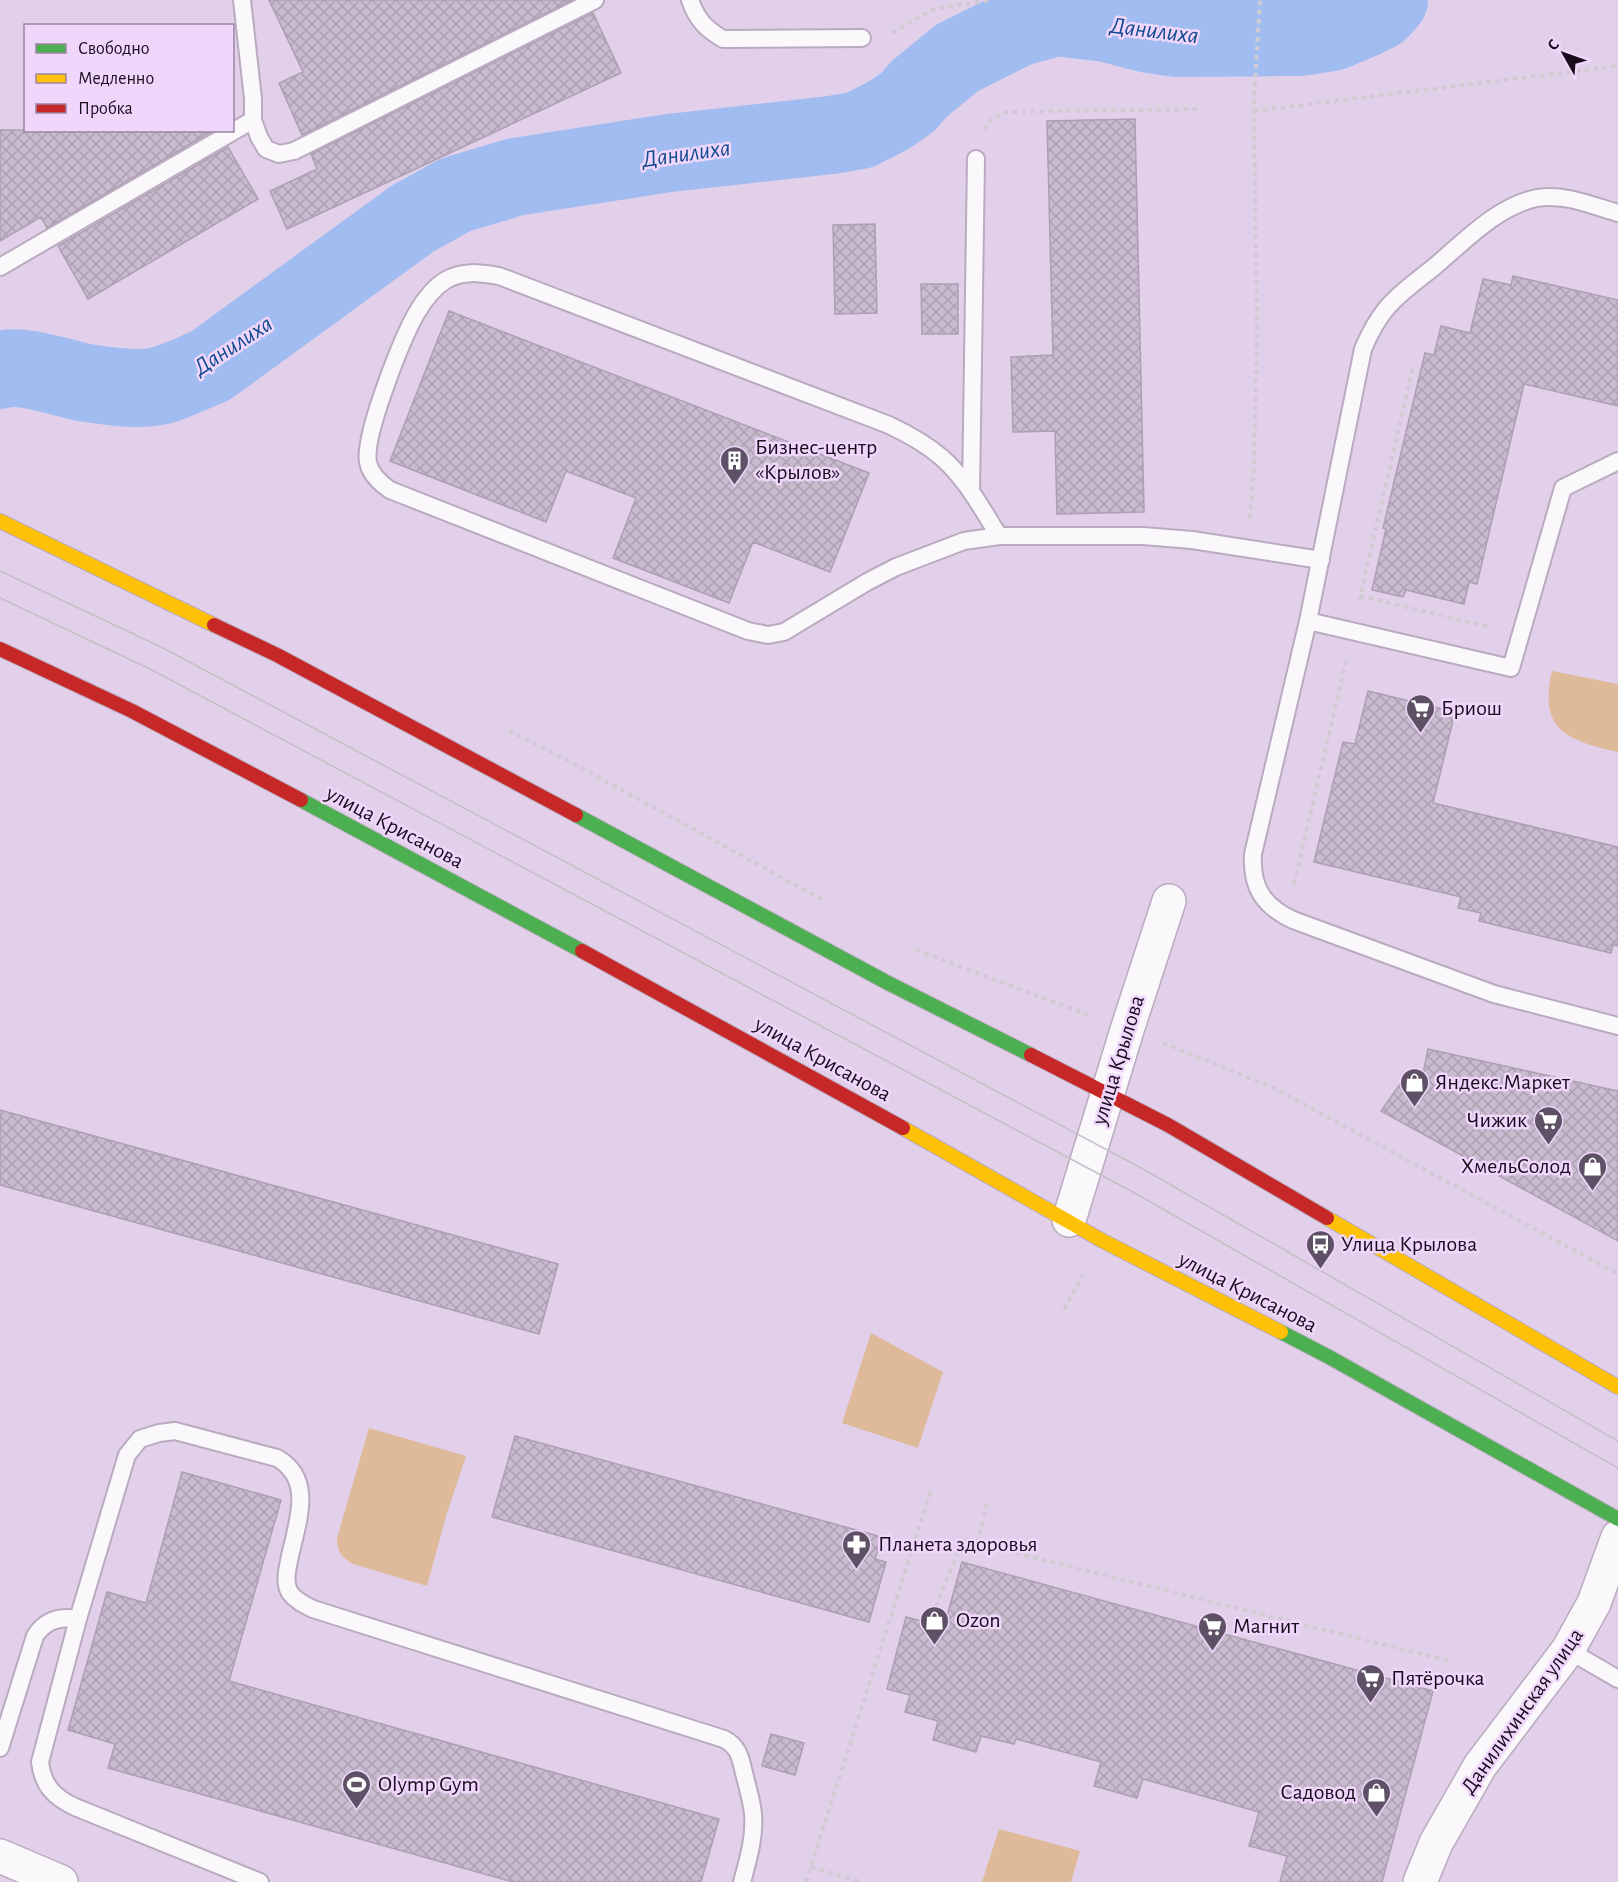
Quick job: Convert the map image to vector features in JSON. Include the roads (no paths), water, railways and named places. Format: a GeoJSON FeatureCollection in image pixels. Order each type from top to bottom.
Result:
{"type":"FeatureCollection","features":[{"type":"Feature","properties":{"kind":"main road"},"geometry":{"type":"LineString","coordinates":[[0,521],[277,655],[888,982],[1188,1136],[1618,1387]]}},
{"type":"Feature","properties":{"kind":"main road","name":"улица Крисанова"},"geometry":{"type":"LineString","coordinates":[[0,649],[132,711],[500,906],[946,1151],[1103,1241],[1329,1357],[1618,1519]]}},
{"type":"Feature","properties":{"kind":"street","name":"улица Крылова"},"geometry":{"type":"LineString","coordinates":[[1069,1220],[1169,901]]}},
{"type":"Feature","properties":{"kind":"street","name":"Данилихинская улица"},"geometry":{"type":"LineString","coordinates":[[1420,1882],[1436,1843],[1480,1766],[1568,1650],[1594,1603],[1618,1537]]}},
{"type":"Feature","properties":{"kind":"street"},"geometry":{"type":"LineString","coordinates":[[0,1856],[61,1882]]}},
{"type":"Feature","properties":{"kind":"lane"},"geometry":{"type":"LineString","coordinates":[[242,0],[254,99],[253,120],[266,148],[279,154],[294,151],[595,0]]}},
{"type":"Feature","properties":{"kind":"lane"},"geometry":{"type":"LineString","coordinates":[[690,0],[697,18],[706,29],[723,39],[862,38]]}},
{"type":"Feature","properties":{"kind":"lane"},"geometry":{"type":"LineString","coordinates":[[234,131],[253,120]]}},
{"type":"Feature","properties":{"kind":"lane"},"geometry":{"type":"LineString","coordinates":[[0,267],[232,132]]}},
{"type":"Feature","properties":{"kind":"lane"},"geometry":{"type":"LineString","coordinates":[[971,492],[976,159]]}},
{"type":"Feature","properties":{"kind":"lane"},"geometry":{"type":"LineString","coordinates":[[1618,213],[1564,198],[1538,198],[1515,206],[1492,220],[1386,308],[1372,329],[1363,349],[1321,560],[1253,854],[1252,871],[1260,894],[1279,914],[1293,920],[1494,994],[1618,1026]]}},
{"type":"Feature","properties":{"kind":"lane"},"geometry":{"type":"LineString","coordinates":[[999,536],[971,492],[943,458],[920,441],[890,424],[499,276],[480,273],[463,272],[445,280],[418,312],[408,330],[375,420],[368,446],[368,461],[372,472],[380,483],[390,490],[748,631],[768,635],[784,632],[798,625],[867,582],[930,552],[964,541],[999,536],[1143,536],[1192,540],[1321,560]]}},
{"type":"Feature","properties":{"kind":"lane"},"geometry":{"type":"LineString","coordinates":[[1308,621],[1511,668],[1563,488],[1618,461]]}},
{"type":"Feature","properties":{"kind":"lane"},"geometry":{"type":"LineString","coordinates":[[260,1882],[60,1800],[48,1788],[42,1774],[40,1762],[120,1475],[127,1455],[140,1439],[159,1432],[175,1431],[277,1458],[288,1465],[298,1479],[301,1497],[286,1577],[289,1592],[300,1602],[313,1609],[731,1742],[740,1758],[753,1812],[750,1854],[742,1882]]}},
{"type":"Feature","properties":{"kind":"lane"},"geometry":{"type":"LineString","coordinates":[[0,1748],[35,1636],[40,1628],[60,1617],[78,1619]]}},
{"type":"Feature","properties":{"kind":"lane"},"geometry":{"type":"LineString","coordinates":[[1568,1650],[1618,1679]]}},
{"type":"Feature","properties":{"kind":"waterway"},"geometry":{"type":"LineString","coordinates":[[1299,0],[1301,37]]}},
{"type":"Feature","properties":{"kind":"waterway","name":"Данилиха"},"geometry":{"type":"LineString","coordinates":[[0,370],[9,368],[32,370],[87,383],[120,387],[153,387],[182,378],[210,366],[412,219],[455,195],[515,177],[669,153],[860,130],[908,102],[919,89],[957,58],[1019,27],[1056,17],[1107,23],[1149,34],[1176,38],[1301,37],[1332,32],[1361,20],[1379,11],[1389,0]]}},
{"type":"Feature","properties":{"kind":"tram line"},"geometry":{"type":"LineString","coordinates":[[0,571],[163,648],[1143,1169],[1618,1441]]}},
{"type":"Feature","properties":{"kind":"tram line"},"geometry":{"type":"LineString","coordinates":[[0,598],[152,670],[1131,1191],[1618,1468]]}},
{"type":"Feature","properties":{"kind":"place","name":"Бизнес-центр «Крылов»"},"geometry":{"type":"Point","coordinates":[734,486]}},
{"type":"Feature","properties":{"kind":"place","name":"Бриош"},"geometry":{"type":"Point","coordinates":[1420,734]}},
{"type":"Feature","properties":{"kind":"place","name":"Яндекс.Маркет"},"geometry":{"type":"Point","coordinates":[1414,1108]}},
{"type":"Feature","properties":{"kind":"place","name":"Чижик"},"geometry":{"type":"Point","coordinates":[1548,1146]}},
{"type":"Feature","properties":{"kind":"place","name":"ХмельСолод"},"geometry":{"type":"Point","coordinates":[1592,1192]}},
{"type":"Feature","properties":{"kind":"place","name":"Улица Крылова"},"geometry":{"type":"Point","coordinates":[1320,1270]}},
{"type":"Feature","properties":{"kind":"place","name":"Планета здоровья"},"geometry":{"type":"Point","coordinates":[857,1570]}},
{"type":"Feature","properties":{"kind":"place","name":"Ozon"},"geometry":{"type":"Point","coordinates":[935,1646]}},
{"type":"Feature","properties":{"kind":"place","name":"Магнит"},"geometry":{"type":"Point","coordinates":[1212,1652]}},
{"type":"Feature","properties":{"kind":"place","name":"Пятёрочка"},"geometry":{"type":"Point","coordinates":[1370,1704]}},
{"type":"Feature","properties":{"kind":"place","name":"Olymp Gym"},"geometry":{"type":"Point","coordinates":[357,1810]}},
{"type":"Feature","properties":{"kind":"place","name":"Садовод"},"geometry":{"type":"Point","coordinates":[1377,1818]}}]}
